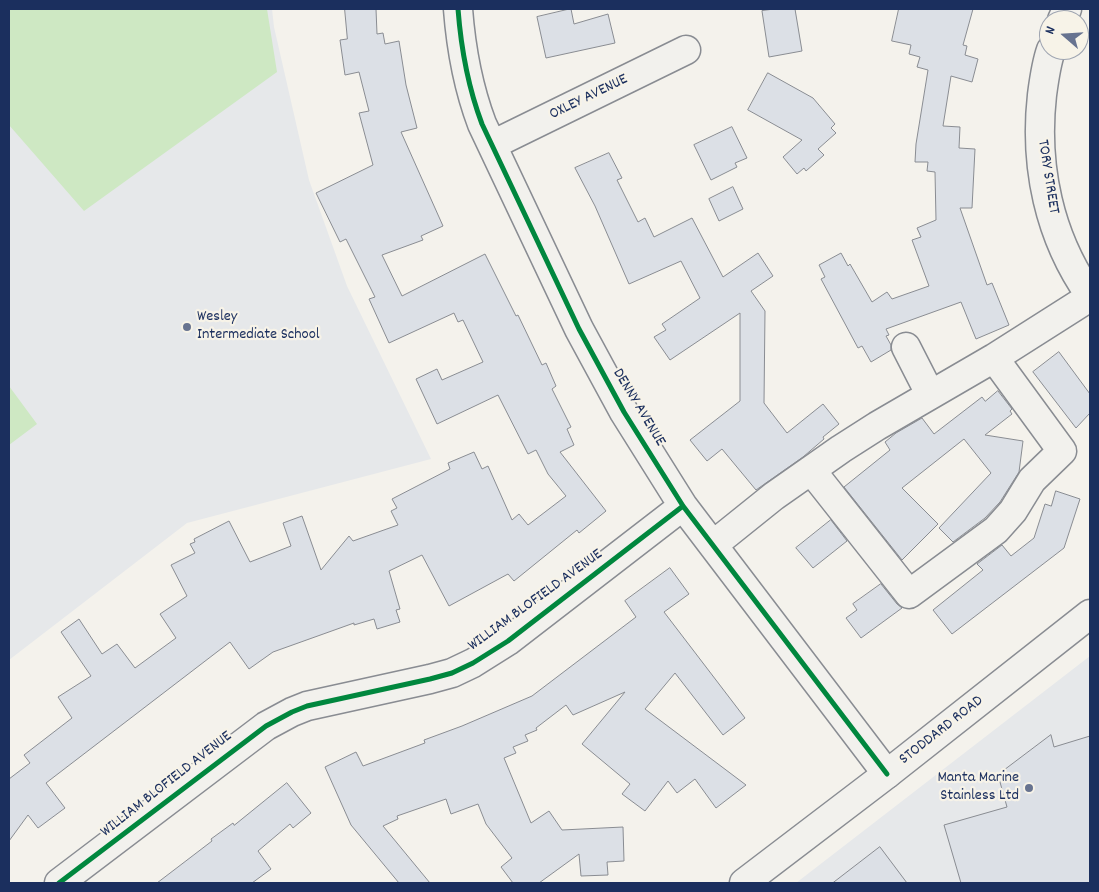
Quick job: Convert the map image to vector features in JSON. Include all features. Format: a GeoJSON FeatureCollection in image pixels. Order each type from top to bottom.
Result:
{"type":"FeatureCollection","features":[{"type":"Feature","properties":{"kind":"street","name":"DENNY AVENUE"},"geometry":{"type":"LineString","coordinates":[[458,9],[460,36],[468,78],[476,106],[492,145],[579,330],[624,412],[683,506],[887,774]]}},
{"type":"Feature","properties":{"kind":"street","name":"OXLEY AVENUE"},"geometry":{"type":"LineString","coordinates":[[492,145],[686,50]]}},
{"type":"Feature","properties":{"kind":"street","name":"TORY STREET"},"geometry":{"type":"LineString","coordinates":[[1049,60],[1040,112],[1040,140],[1047,200],[1058,237],[1077,277],[1090,296]]}},
{"type":"Feature","properties":{"kind":"street"},"geometry":{"type":"LineString","coordinates":[[713,545],[774,496],[877,426],[994,358],[1090,296]]}},
{"type":"Feature","properties":{"kind":"street"},"geometry":{"type":"LineString","coordinates":[[906,347],[930,394]]}},
{"type":"Feature","properties":{"kind":"street"},"geometry":{"type":"LineString","coordinates":[[812,470],[909,594],[996,530],[1014,512],[1032,480],[1062,451],[994,358]]}},
{"type":"Feature","properties":{"kind":"street","name":"WILLIAM BLOFIELD AVENUE"},"geometry":{"type":"LineString","coordinates":[[59,883],[266,726],[307,706],[430,679],[473,663],[508,640],[683,506]]}},
{"type":"Feature","properties":{"kind":"street","name":"STODDARD ROAD"},"geometry":{"type":"LineString","coordinates":[[744,883],[887,774],[1090,614]]}},
{"type":"Feature","properties":{"kind":"shaded area","name":"Wesley Intermediate School"},"geometry":{"type":"Polygon","coordinates":[[[9,9],[272,9],[274,27],[309,180],[347,286],[431,459],[187,523],[9,660],[9,9]]]}},
{"type":"Feature","properties":{"kind":"shaded area"},"geometry":{"type":"Polygon","coordinates":[[[1090,656],[1090,883],[796,883],[1090,656]]]}},
{"type":"Feature","properties":{"kind":"green space"},"geometry":{"type":"Polygon","coordinates":[[[9,9],[267,9],[277,72],[84,211],[9,125],[9,9]]]}},
{"type":"Feature","properties":{"kind":"green space"},"geometry":{"type":"Polygon","coordinates":[[[9,386],[37,424],[9,445],[9,386]]]}},
{"type":"Feature","properties":{"kind":"building"},"geometry":{"type":"Polygon","coordinates":[[[345,9],[376,9],[377,34],[383,33],[385,44],[399,41],[406,85],[417,128],[401,132],[443,226],[421,236],[423,240],[382,255],[402,296],[485,254],[542,365],[546,363],[556,386],[552,389],[571,427],[567,429],[574,445],[560,452],[606,511],[579,533],[577,530],[514,581],[508,574],[449,606],[422,555],[389,571],[400,609],[396,610],[400,622],[377,629],[374,619],[354,625],[354,623],[273,652],[249,669],[230,642],[46,783],[65,808],[38,828],[28,815],[9,841],[9,779],[30,763],[24,755],[72,718],[58,697],[91,676],[61,632],[79,619],[102,654],[117,644],[135,668],[176,638],[160,614],[187,596],[171,565],[195,553],[190,544],[195,542],[194,539],[229,521],[250,562],[291,546],[283,523],[302,516],[321,570],[349,536],[353,541],[398,525],[391,511],[397,508],[392,499],[450,469],[448,463],[474,452],[482,469],[488,466],[512,520],[519,514],[528,525],[566,496],[548,474],[536,450],[528,454],[498,395],[437,424],[416,379],[437,369],[442,380],[483,362],[463,320],[458,322],[454,313],[389,343],[369,299],[375,297],[346,239],[340,242],[316,193],[373,165],[359,113],[369,111],[359,72],[345,75],[340,40],[347,39],[345,9]]]}},
{"type":"Feature","properties":{"kind":"building"},"geometry":{"type":"Polygon","coordinates":[[[571,9],[574,24],[608,14],[615,43],[546,58],[537,17],[571,9]]]}},
{"type":"Feature","properties":{"kind":"building"},"geometry":{"type":"Polygon","coordinates":[[[795,9],[802,51],[769,57],[762,11],[795,9]]]}},
{"type":"Feature","properties":{"kind":"building"},"geometry":{"type":"Polygon","coordinates":[[[899,9],[973,9],[963,45],[967,46],[965,55],[978,59],[972,82],[951,76],[943,126],[960,127],[959,148],[975,149],[972,208],[960,208],[987,285],[992,283],[1009,325],[976,339],[961,302],[886,329],[889,335],[886,336],[891,345],[891,350],[871,362],[862,346],[858,348],[821,279],[825,277],[819,265],[841,253],[848,266],[850,264],[872,302],[887,292],[892,299],[929,286],[912,240],[921,237],[917,228],[936,220],[935,172],[927,171],[928,162],[915,162],[916,144],[928,70],[917,67],[920,57],[909,54],[911,45],[892,41],[899,9]]]}},
{"type":"Feature","properties":{"kind":"building"},"geometry":{"type":"Polygon","coordinates":[[[768,73],[813,98],[835,124],[831,128],[836,133],[818,149],[824,155],[806,171],[804,168],[797,174],[783,157],[802,140],[748,110],[768,73]]]}},
{"type":"Feature","properties":{"kind":"building"},"geometry":{"type":"Polygon","coordinates":[[[732,127],[747,158],[735,163],[737,167],[711,180],[694,145],[732,127]]]}},
{"type":"Feature","properties":{"kind":"building"},"geometry":{"type":"Polygon","coordinates":[[[609,153],[622,178],[617,180],[638,222],[645,218],[654,237],[692,218],[723,277],[758,253],[773,276],[751,291],[765,311],[764,403],[787,433],[823,404],[839,424],[803,457],[756,490],[722,449],[707,461],[690,440],[740,401],[740,313],[670,360],[654,337],[666,330],[662,324],[700,298],[681,261],[629,284],[595,206],[575,168],[609,153]]]}},
{"type":"Feature","properties":{"kind":"building"},"geometry":{"type":"Polygon","coordinates":[[[733,187],[743,209],[719,221],[709,199],[733,187]]]}},
{"type":"Feature","properties":{"kind":"building"},"geometry":{"type":"Polygon","coordinates":[[[1059,352],[1090,394],[1090,413],[1076,428],[1033,372],[1059,352]]]}},
{"type":"Feature","properties":{"kind":"building"},"geometry":{"type":"Polygon","coordinates":[[[998,391],[1012,409],[1010,411],[1012,414],[985,435],[1023,441],[1019,472],[1000,502],[985,518],[953,542],[939,528],[991,473],[964,439],[902,488],[938,524],[902,560],[844,487],[890,450],[885,442],[896,433],[922,418],[934,434],[982,397],[985,401],[998,391]]]}},
{"type":"Feature","properties":{"kind":"building"},"geometry":{"type":"Polygon","coordinates":[[[1056,491],[1080,499],[1064,548],[952,634],[933,610],[983,570],[977,564],[1002,545],[1011,556],[1034,538],[1045,504],[1051,506],[1056,491]]]}},
{"type":"Feature","properties":{"kind":"building"},"geometry":{"type":"Polygon","coordinates":[[[831,520],[847,541],[813,568],[796,548],[831,520]]]}},
{"type":"Feature","properties":{"kind":"building"},"geometry":{"type":"Polygon","coordinates":[[[670,568],[689,594],[664,612],[745,718],[723,735],[675,673],[645,709],[746,785],[716,808],[695,779],[677,793],[668,781],[645,811],[622,794],[630,784],[582,744],[625,692],[573,715],[566,705],[536,728],[537,730],[525,735],[528,741],[513,747],[516,753],[504,758],[531,823],[549,811],[562,830],[623,827],[624,861],[607,862],[608,875],[581,876],[579,854],[539,883],[513,883],[501,867],[512,858],[486,824],[478,804],[451,814],[446,799],[397,816],[398,819],[383,826],[430,883],[399,883],[351,825],[325,767],[356,752],[363,766],[425,743],[424,740],[532,696],[636,617],[625,601],[670,568]]]}},
{"type":"Feature","properties":{"kind":"building"},"geometry":{"type":"Polygon","coordinates":[[[881,584],[902,608],[861,638],[846,618],[857,610],[853,604],[881,584]]]}},
{"type":"Feature","properties":{"kind":"building"},"geometry":{"type":"Polygon","coordinates":[[[1051,735],[1054,747],[1090,736],[1090,883],[961,883],[944,825],[1007,807],[998,775],[1051,735]]]}},
{"type":"Feature","properties":{"kind":"building"},"geometry":{"type":"Polygon","coordinates":[[[287,783],[311,813],[293,828],[290,824],[258,851],[271,869],[252,883],[157,883],[212,841],[211,839],[233,823],[234,825],[287,783]]]}},
{"type":"Feature","properties":{"kind":"building"},"geometry":{"type":"Polygon","coordinates":[[[880,847],[907,883],[833,883],[880,847]]]}},
{"type":"Feature","properties":{"kind":"cycle path"},"geometry":{"type":"LineString","coordinates":[[458,9],[466,67],[482,124],[579,329],[624,412],[683,506],[887,774]]}},
{"type":"Feature","properties":{"kind":"cycle path"},"geometry":{"type":"LineString","coordinates":[[59,883],[266,726],[307,706],[430,679],[452,673],[473,663],[508,641],[683,506]]}},
{"type":"Feature","properties":{"kind":"place","name":"Wesley Intermediate School"},"geometry":{"type":"Point","coordinates":[187,327]}},
{"type":"Feature","properties":{"kind":"place","name":"Manta Marine Stainless Ltd"},"geometry":{"type":"Point","coordinates":[1029,788]}}]}
